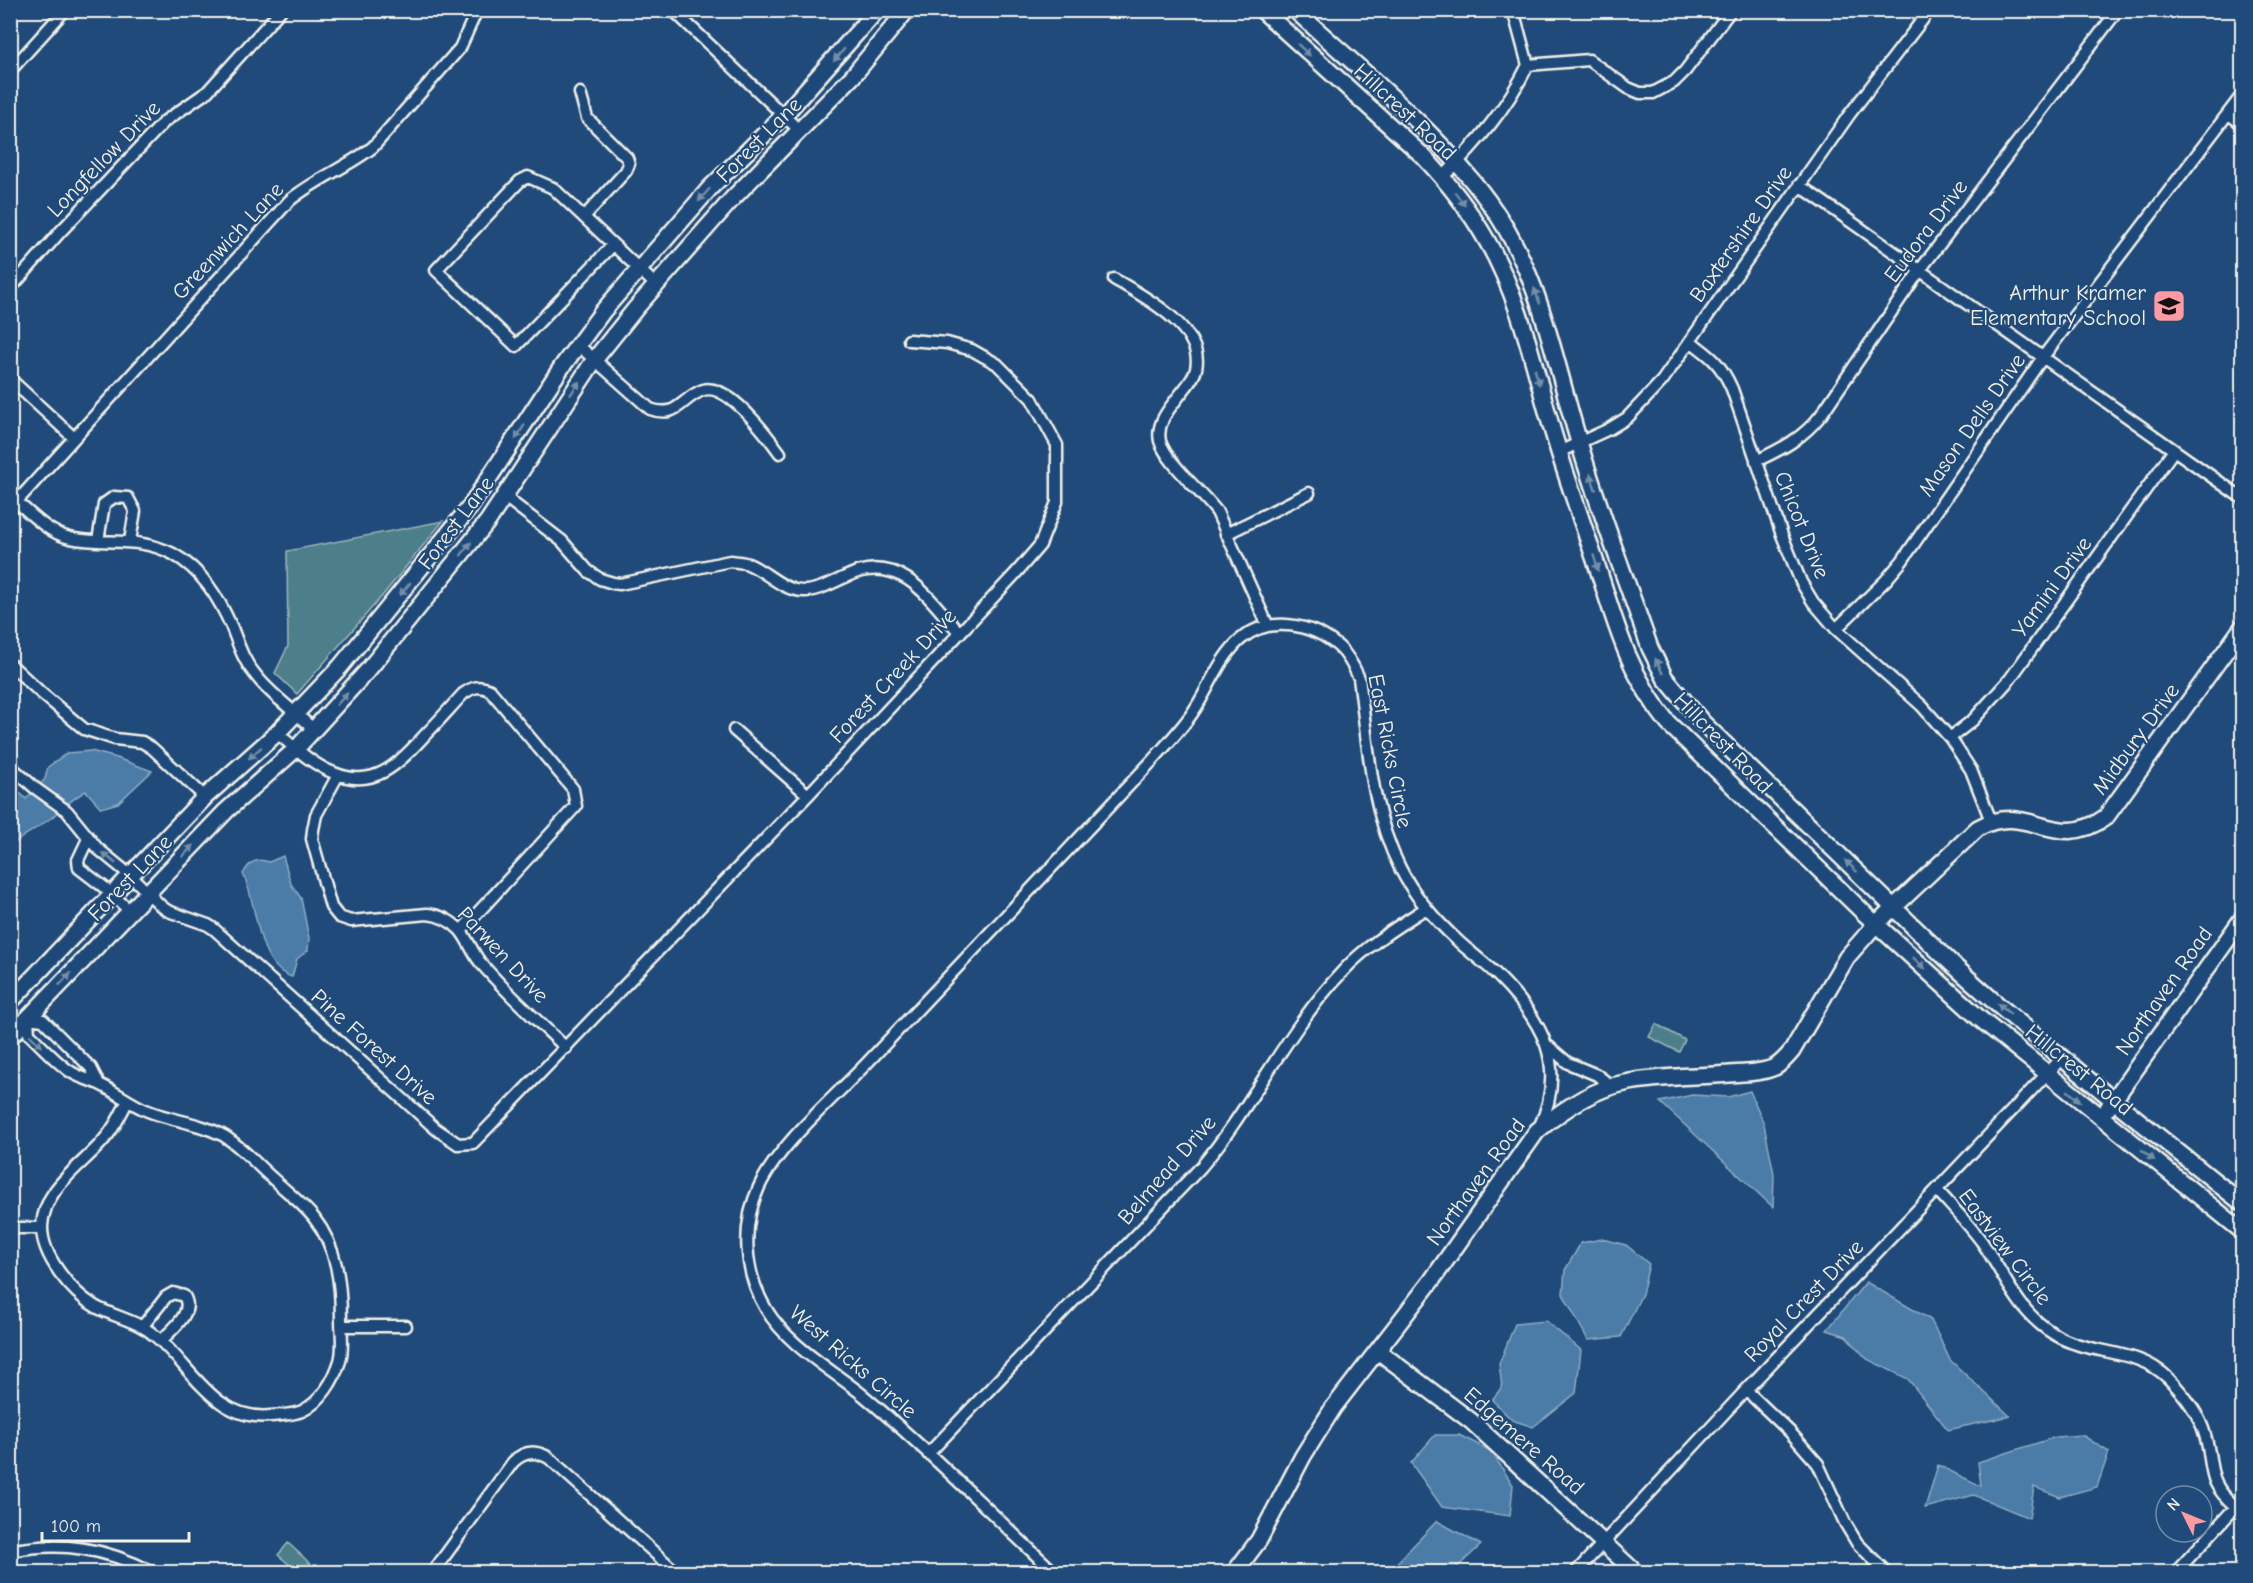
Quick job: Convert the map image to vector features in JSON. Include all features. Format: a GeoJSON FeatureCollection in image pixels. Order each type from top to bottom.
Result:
{"type":"FeatureCollection","features":[{"type":"Feature","properties":{"kind":"main road","name":"Forest Lane"},"geometry":{"type":"LineString","coordinates":[[11,1001],[205,797],[277,733],[340,667],[470,507],[578,345],[639,269],[710,188],[784,115],[877,10]]}},
{"type":"Feature","properties":{"kind":"main road","name":"Hillcrest Road"},"geometry":{"type":"LineString","coordinates":[[1295,10],[1418,121],[1457,162],[1490,202],[1511,238],[1543,314],[1579,444],[1650,648],[1665,678],[1703,723],[1990,998],[2242,1203]]}},
{"type":"Feature","properties":{"kind":"main road","name":"Forest Lane"},"geometry":{"type":"LineString","coordinates":[[10,1037],[226,812],[314,730],[368,670],[488,521],[595,359],[656,285],[733,198],[852,77],[907,11]]}},
{"type":"Feature","properties":{"kind":"main road","name":"Hillcrest Road"},"geometry":{"type":"LineString","coordinates":[[1262,11],[1344,87],[1404,138],[1443,177],[1488,243],[1509,287],[1559,452],[1625,653],[1655,706],[1685,740],[1876,924],[1979,1018],[2242,1231]]}},
{"type":"Feature","properties":{"kind":"main road"},"geometry":{"type":"LineString","coordinates":[[470,507],[488,521]]}},
{"type":"Feature","properties":{"kind":"main road","name":"Midbury Drive"},"geometry":{"type":"LineString","coordinates":[[1991,821],[2016,819],[2073,832],[2097,824],[2121,799],[2242,628]]}},
{"type":"Feature","properties":{"kind":"main road"},"geometry":{"type":"LineString","coordinates":[[1894,907],[1964,839],[1991,821]]}},
{"type":"Feature","properties":{"kind":"main road","name":"Northaven Road"},"geometry":{"type":"LineString","coordinates":[[1235,1572],[1265,1530],[1333,1408],[1438,1272],[1538,1131],[1580,1100],[1611,1086],[1641,1081],[1753,1072],[1773,1068],[1780,1064],[1792,1051],[1842,964],[1876,924],[1894,907]]}},
{"type":"Feature","properties":{"kind":"main road","name":"Northaven Road"},"geometry":{"type":"LineString","coordinates":[[2102,1119],[2113,1100],[2242,919]]}},
{"type":"Feature","properties":{"kind":"main road"},"geometry":{"type":"LineString","coordinates":[[11,1001],[28,1018]]}},
{"type":"Feature","properties":{"kind":"main road","name":"Edgemere Road"},"geometry":{"type":"LineString","coordinates":[[1377,1351],[1470,1421],[1635,1572]]}},
{"type":"Feature","properties":{"kind":"street"},"geometry":{"type":"LineString","coordinates":[[12,67],[65,10]]}},
{"type":"Feature","properties":{"kind":"street","name":"Longfellow Drive"},"geometry":{"type":"LineString","coordinates":[[10,289],[165,121],[207,92],[281,10]]}},
{"type":"Feature","properties":{"kind":"street","name":"Greenwich Lane"},"geometry":{"type":"LineString","coordinates":[[14,506],[289,201],[310,184],[358,159],[373,147],[460,48],[477,10]]}},
{"type":"Feature","properties":{"kind":"street"},"geometry":{"type":"LineString","coordinates":[[673,10],[800,131]]}},
{"type":"Feature","properties":{"kind":"street"},"geometry":{"type":"LineString","coordinates":[[1443,177],[1501,112],[1515,92],[1528,65],[1513,10]]}},
{"type":"Feature","properties":{"kind":"street"},"geometry":{"type":"LineString","coordinates":[[1528,65],[1589,60],[1628,88],[1640,93],[1653,93],[1674,82],[1685,71],[1731,10]]}},
{"type":"Feature","properties":{"kind":"street","name":"Baxtershire Drive"},"geometry":{"type":"LineString","coordinates":[[1559,452],[1627,418],[1662,381],[1849,115],[1930,10]]}},
{"type":"Feature","properties":{"kind":"street","name":"Eudora Drive"},"geometry":{"type":"LineString","coordinates":[[1756,460],[1786,447],[1811,428],[1920,270],[2118,10]]}},
{"type":"Feature","properties":{"kind":"street"},"geometry":{"type":"LineString","coordinates":[[580,93],[587,118],[627,158],[629,164],[626,171],[584,217]]}},
{"type":"Feature","properties":{"kind":"street","name":"Mason Dells Drive"},"geometry":{"type":"LineString","coordinates":[[1836,629],[1902,561],[2043,357],[2242,95]]}},
{"type":"Feature","properties":{"kind":"street"},"geometry":{"type":"LineString","coordinates":[[2229,114],[2242,124]]}},
{"type":"Feature","properties":{"kind":"street"},"geometry":{"type":"LineString","coordinates":[[613,245],[516,346],[436,270],[520,181],[528,177],[547,184],[584,217],[656,285]]}},
{"type":"Feature","properties":{"kind":"street"},"geometry":{"type":"LineString","coordinates":[[1799,185],[2242,498]]}},
{"type":"Feature","properties":{"kind":"street"},"geometry":{"type":"LineString","coordinates":[[1114,279],[1157,304],[1184,331],[1193,344],[1196,352],[1196,369],[1162,422],[1159,430],[1161,442],[1171,460],[1217,512],[1268,626]]}},
{"type":"Feature","properties":{"kind":"street","name":"Forest Creek Drive"},"geometry":{"type":"LineString","coordinates":[[566,1048],[960,633],[1040,545],[1057,502],[1057,445],[1032,399],[997,364],[972,350],[947,343],[909,340]]}},
{"type":"Feature","properties":{"kind":"street","name":"Chicot Drive"},"geometry":{"type":"LineString","coordinates":[[1690,341],[1711,356],[1724,370],[1793,564],[1813,602],[1836,629],[1922,706],[1950,738],[1971,770],[1991,821]]}},
{"type":"Feature","properties":{"kind":"street"},"geometry":{"type":"LineString","coordinates":[[578,345],[650,409],[660,413],[670,412],[702,391],[718,391],[728,396],[766,434],[780,453]]}},
{"type":"Feature","properties":{"kind":"street"},"geometry":{"type":"LineString","coordinates":[[10,379],[74,438]]}},
{"type":"Feature","properties":{"kind":"street","name":"Yamini Drive"},"geometry":{"type":"LineString","coordinates":[[1950,738],[1973,720],[2010,679],[2174,450]]}},
{"type":"Feature","properties":{"kind":"street"},"geometry":{"type":"LineString","coordinates":[[1226,534],[1310,493]]}},
{"type":"Feature","properties":{"kind":"street"},"geometry":{"type":"LineString","coordinates":[[98,541],[104,504],[114,497],[128,498],[135,511],[130,541]]}},
{"type":"Feature","properties":{"kind":"street"},"geometry":{"type":"LineString","coordinates":[[505,497],[562,541],[588,571],[606,581],[620,584],[730,561],[747,564],[782,584],[805,591],[858,572],[881,569],[895,571],[909,579],[960,633]]}},
{"type":"Feature","properties":{"kind":"street"},"geometry":{"type":"LineString","coordinates":[[14,506],[52,531],[68,538],[130,541],[151,545],[174,554],[196,570],[214,592],[240,651],[254,674],[314,730]]}},
{"type":"Feature","properties":{"kind":"street","name":"East Ricks Circle"},"geometry":{"type":"LineString","coordinates":[[944,980],[1192,715],[1234,646],[1249,634],[1268,626],[1286,625],[1320,634],[1340,648],[1351,662],[1359,678],[1376,801],[1387,838],[1401,870],[1426,908],[1460,943],[1496,973],[1523,1005],[1548,1046],[1568,1063],[1596,1075],[1611,1086]]}},
{"type":"Feature","properties":{"kind":"street"},"geometry":{"type":"LineString","coordinates":[[10,664],[84,729],[115,739],[142,742],[152,748],[205,797]]}},
{"type":"Feature","properties":{"kind":"street"},"geometry":{"type":"LineString","coordinates":[[277,733],[338,775],[357,779],[371,777],[401,761],[463,694],[473,687],[481,686],[490,690],[573,789],[576,806],[461,931]]}},
{"type":"Feature","properties":{"kind":"street"},"geometry":{"type":"LineString","coordinates":[[734,730],[807,795]]}},
{"type":"Feature","properties":{"kind":"street"},"geometry":{"type":"LineString","coordinates":[[14,770],[67,811],[88,839],[147,892]]}},
{"type":"Feature","properties":{"kind":"street","name":"Parwen Drive"},"geometry":{"type":"LineString","coordinates":[[338,775],[316,815],[312,839],[328,902],[334,912],[345,920],[357,922],[438,915],[461,931],[470,949],[490,974],[566,1048]]}},
{"type":"Feature","properties":{"kind":"street"},"geometry":{"type":"LineString","coordinates":[[88,839],[78,861],[79,868],[112,894],[129,911]]}},
{"type":"Feature","properties":{"kind":"street","name":"Pine Forest Drive"},"geometry":{"type":"LineString","coordinates":[[147,892],[168,911],[214,929],[436,1129],[458,1144],[466,1145],[478,1140],[566,1048]]}},
{"type":"Feature","properties":{"kind":"street","name":"Belmead Drive"},"geometry":{"type":"LineString","coordinates":[[928,1454],[1201,1167],[1233,1125],[1320,996],[1344,970],[1387,933],[1426,908]]}},
{"type":"Feature","properties":{"kind":"street","name":"West Ricks Circle"},"geometry":{"type":"LineString","coordinates":[[944,980],[793,1139],[775,1161],[759,1187],[748,1225],[747,1248],[751,1276],[762,1302],[775,1322],[794,1341],[863,1395],[1054,1572]]}},
{"type":"Feature","properties":{"kind":"street"},"geometry":{"type":"LineString","coordinates":[[99,1084],[91,1068],[43,1020],[28,1018],[29,1034],[69,1071],[99,1084],[128,1102],[225,1137],[313,1216],[328,1238],[333,1252],[341,1306],[341,1355],[336,1374],[323,1393],[303,1410],[265,1417],[246,1415],[229,1408],[215,1399],[195,1380],[153,1334],[95,1306],[55,1267],[46,1250],[42,1228],[44,1214],[52,1194],[108,1134],[128,1102]]}},
{"type":"Feature","properties":{"kind":"street","name":"East Ricks Circle"},"geometry":{"type":"LineString","coordinates":[[1538,1131],[1548,1109],[1552,1092],[1548,1046]]}},
{"type":"Feature","properties":{"kind":"street","name":"Royal Crest Drive"},"geometry":{"type":"LineString","coordinates":[[1576,1572],[2062,1058]]}},
{"type":"Feature","properties":{"kind":"street","name":"Eastview Circle"},"geometry":{"type":"LineString","coordinates":[[1937,1190],[1970,1226],[2016,1299],[2041,1325],[2071,1342],[2134,1358],[2166,1376],[2196,1413],[2205,1435],[2217,1490],[2239,1504]]}},
{"type":"Feature","properties":{"kind":"street"},"geometry":{"type":"LineString","coordinates":[[10,1228],[42,1228]]}},
{"type":"Feature","properties":{"kind":"street"},"geometry":{"type":"LineString","coordinates":[[142,1327],[166,1297],[173,1293],[184,1296],[188,1304],[186,1312],[161,1341]]}},
{"type":"Feature","properties":{"kind":"street"},"geometry":{"type":"LineString","coordinates":[[341,1326],[406,1326]]}},
{"type":"Feature","properties":{"kind":"street"},"geometry":{"type":"LineString","coordinates":[[1746,1390],[1790,1432],[1818,1464],[1845,1523],[1857,1543],[1886,1572]]}},
{"type":"Feature","properties":{"kind":"street"},"geometry":{"type":"LineString","coordinates":[[433,1572],[513,1462],[522,1455],[536,1452],[549,1458],[676,1572]]}},
{"type":"Feature","properties":{"kind":"street"},"geometry":{"type":"LineString","coordinates":[[2176,1572],[2239,1504]]}},
{"type":"Feature","properties":{"kind":"street"},"geometry":{"type":"LineString","coordinates":[[10,1551],[36,1547],[78,1547],[108,1554],[152,1572]]}},
{"type":"Feature","properties":{"kind":"green space"},"geometry":{"type":"Polygon","coordinates":[[[443,521],[383,595],[297,694],[275,673],[288,646],[287,551],[443,521]]]}},
{"type":"Feature","properties":{"kind":"green space"},"geometry":{"type":"Polygon","coordinates":[[[1656,1024],[1685,1040],[1679,1052],[1649,1037],[1656,1024]]]}},
{"type":"Feature","properties":{"kind":"green space"},"geometry":{"type":"Polygon","coordinates":[[[288,1543],[314,1567],[309,1572],[298,1572],[278,1555],[288,1543]]]}},
{"type":"Feature","properties":{"kind":"water"},"geometry":{"type":"Polygon","coordinates":[[[91,751],[152,771],[118,803],[101,808],[86,791],[11,846],[10,783],[26,799],[45,779],[48,767],[67,753],[91,751]]]}},
{"type":"Feature","properties":{"kind":"water"},"geometry":{"type":"Polygon","coordinates":[[[283,856],[291,884],[301,898],[309,938],[308,950],[297,959],[292,977],[280,971],[264,947],[243,874],[253,862],[260,860],[269,862],[283,856]]]}},
{"type":"Feature","properties":{"kind":"water"},"geometry":{"type":"Polygon","coordinates":[[[1750,1091],[1764,1124],[1774,1174],[1773,1207],[1660,1102],[1692,1095],[1728,1097],[1750,1091]]]}},
{"type":"Feature","properties":{"kind":"water"},"geometry":{"type":"Polygon","coordinates":[[[1602,1239],[1626,1245],[1649,1264],[1642,1294],[1621,1337],[1588,1340],[1563,1294],[1565,1270],[1581,1243],[1602,1239]]]}},
{"type":"Feature","properties":{"kind":"water"},"geometry":{"type":"Polygon","coordinates":[[[1866,1282],[1931,1320],[1950,1360],[2010,1416],[1948,1430],[1908,1379],[1867,1359],[1846,1336],[1827,1330],[1866,1282]]]}},
{"type":"Feature","properties":{"kind":"water"},"geometry":{"type":"Polygon","coordinates":[[[1546,1321],[1581,1350],[1576,1393],[1533,1427],[1512,1420],[1492,1400],[1502,1387],[1499,1364],[1515,1324],[1546,1321]]]}},
{"type":"Feature","properties":{"kind":"water"},"geometry":{"type":"Polygon","coordinates":[[[1435,1435],[1459,1435],[1491,1451],[1513,1485],[1510,1516],[1442,1507],[1411,1463],[1435,1435]]]}},
{"type":"Feature","properties":{"kind":"water"},"geometry":{"type":"Polygon","coordinates":[[[2082,1435],[2109,1452],[2097,1487],[2060,1497],[2034,1487],[2029,1518],[1974,1495],[1925,1508],[1938,1465],[1981,1486],[1978,1462],[2056,1437],[2082,1435]]]}},
{"type":"Feature","properties":{"kind":"water"},"geometry":{"type":"Polygon","coordinates":[[[1437,1521],[1481,1545],[1452,1572],[1388,1572],[1437,1521]]]}},
{"type":"Feature","properties":{"kind":"place","name":"Arthur Kramer Elementary School"},"geometry":{"type":"Point","coordinates":[2169,306]}}]}
